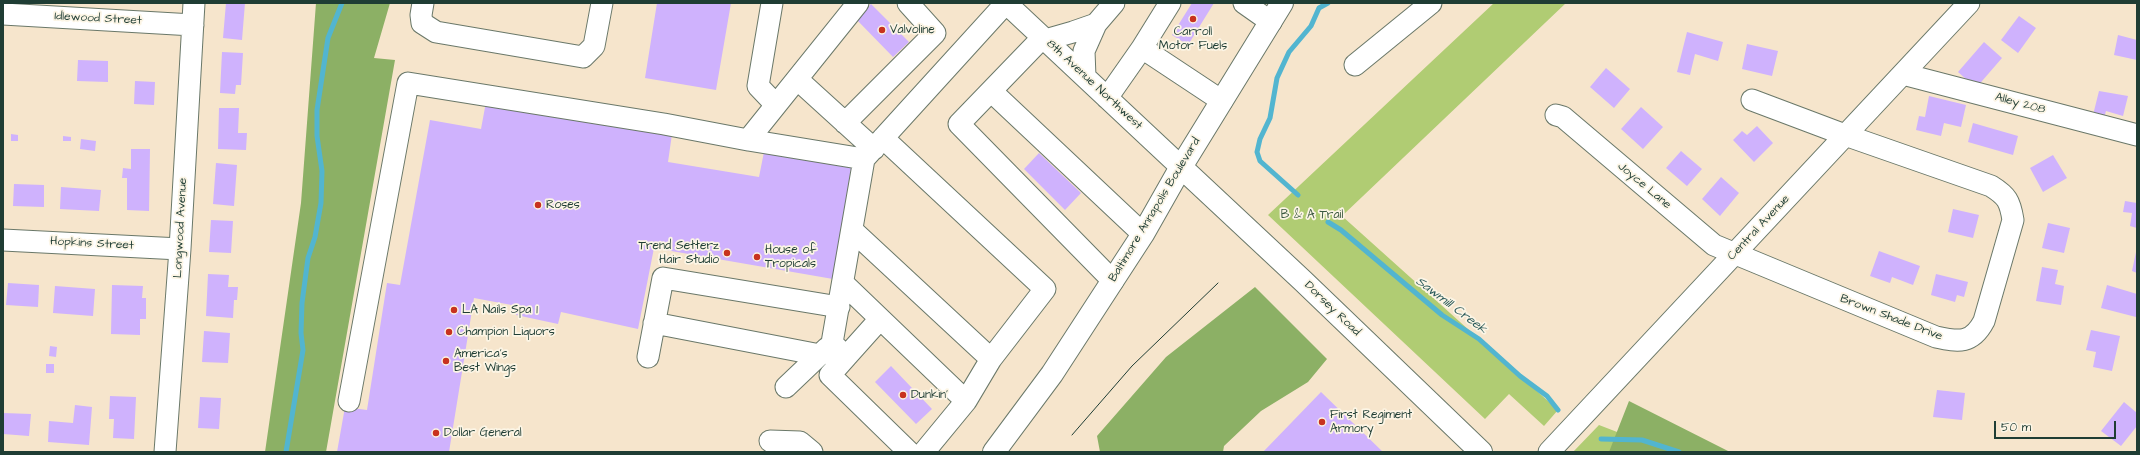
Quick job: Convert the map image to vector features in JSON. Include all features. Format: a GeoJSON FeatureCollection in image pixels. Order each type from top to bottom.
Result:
{"type":"FeatureCollection","features":[{"type":"Feature","properties":{"kind":"main road","name":"Baltimore Annapolis Boulevard"},"geometry":{"type":"LineString","coordinates":[[994,452],[1052,374],[1144,234],[1181,167],[1282,3]]}},
{"type":"Feature","properties":{"kind":"main road","name":"Dorsey Road"},"geometry":{"type":"LineString","coordinates":[[1181,167],[1481,452]]}},
{"type":"Feature","properties":{"kind":"street","name":"Longwood Avenue"},"geometry":{"type":"LineString","coordinates":[[165,452],[180,249],[194,3]]}},
{"type":"Feature","properties":{"kind":"street"},"geometry":{"type":"LineString","coordinates":[[423,3],[421,15],[422,23],[436,32],[582,57],[594,46],[602,3]]}},
{"type":"Feature","properties":{"kind":"street"},"geometry":{"type":"LineString","coordinates":[[772,3],[758,86],[776,106]]}},
{"type":"Feature","properties":{"kind":"street"},"geometry":{"type":"LineString","coordinates":[[748,140],[858,3]]}},
{"type":"Feature","properties":{"kind":"street"},"geometry":{"type":"LineString","coordinates":[[845,123],[935,33],[908,3]]}},
{"type":"Feature","properties":{"kind":"street"},"geometry":{"type":"LineString","coordinates":[[909,452],[830,375],[842,283],[852,230],[874,149],[1006,3]]}},
{"type":"Feature","properties":{"kind":"street","name":"8th Avenue Northwest"},"geometry":{"type":"LineString","coordinates":[[1006,3],[1181,167]]}},
{"type":"Feature","properties":{"kind":"street"},"geometry":{"type":"LineString","coordinates":[[1085,77],[1084,51],[1096,24],[1114,3]]}},
{"type":"Feature","properties":{"kind":"street"},"geometry":{"type":"LineString","coordinates":[[1107,98],[1142,48],[1170,3]]}},
{"type":"Feature","properties":{"kind":"street"},"geometry":{"type":"LineString","coordinates":[[1244,3],[1271,22]]}},
{"type":"Feature","properties":{"kind":"street"},"geometry":{"type":"LineString","coordinates":[[1355,65],[1432,3]]}},
{"type":"Feature","properties":{"kind":"street","name":"Central Avenue"},"geometry":{"type":"LineString","coordinates":[[1549,452],[1969,3]]}},
{"type":"Feature","properties":{"kind":"street","name":"Idlewood Street"},"geometry":{"type":"LineString","coordinates":[[3,14],[193,25]]}},
{"type":"Feature","properties":{"kind":"street"},"geometry":{"type":"LineString","coordinates":[[1096,24],[1073,32],[1044,38],[959,124],[1113,281]]}},
{"type":"Feature","properties":{"kind":"street"},"geometry":{"type":"LineString","coordinates":[[1142,48],[1222,101]]}},
{"type":"Feature","properties":{"kind":"street","name":"Alley 208"},"geometry":{"type":"LineString","coordinates":[[1903,74],[2137,135]]}},
{"type":"Feature","properties":{"kind":"street"},"geometry":{"type":"LineString","coordinates":[[797,79],[874,149],[1045,289],[991,359],[966,401],[924,452]]}},
{"type":"Feature","properties":{"kind":"street"},"geometry":{"type":"LineString","coordinates":[[348,401],[408,84],[664,124],[748,140],[874,149]]}},
{"type":"Feature","properties":{"kind":"street"},"geometry":{"type":"LineString","coordinates":[[991,91],[1144,234]]}},
{"type":"Feature","properties":{"kind":"street"},"geometry":{"type":"LineString","coordinates":[[1752,100],[1845,135]]}},
{"type":"Feature","properties":{"kind":"street","name":"Joyce Lane"},"geometry":{"type":"LineString","coordinates":[[1556,115],[1563,117],[1714,245],[1734,254]]}},
{"type":"Feature","properties":{"kind":"street","name":"Brown Shade Drive"},"geometry":{"type":"LineString","coordinates":[[1734,254],[1936,337],[1953,341],[1968,339],[1978,333],[1984,322],[2014,220],[2011,206],[2005,195],[1991,186],[1845,135]]}},
{"type":"Feature","properties":{"kind":"street"},"geometry":{"type":"LineString","coordinates":[[852,230],[991,359]]}},
{"type":"Feature","properties":{"kind":"street","name":"Hopkins Street"},"geometry":{"type":"LineString","coordinates":[[3,240],[180,249]]}},
{"type":"Feature","properties":{"kind":"street"},"geometry":{"type":"LineString","coordinates":[[648,357],[663,278],[839,307]]}},
{"type":"Feature","properties":{"kind":"street"},"geometry":{"type":"LineString","coordinates":[[842,283],[966,401]]}},
{"type":"Feature","properties":{"kind":"street"},"geometry":{"type":"LineString","coordinates":[[786,387],[833,351],[880,319]]}},
{"type":"Feature","properties":{"kind":"street"},"geometry":{"type":"LineString","coordinates":[[654,323],[833,351]]}},
{"type":"Feature","properties":{"kind":"street"},"geometry":{"type":"LineString","coordinates":[[770,441],[800,442],[812,452]]}},
{"type":"Feature","properties":{"kind":"green space"},"geometry":{"type":"Polygon","coordinates":[[[316,3],[390,3],[374,58],[395,60],[326,452],[265,452],[301,203],[316,3]]]}},
{"type":"Feature","properties":{"kind":"green space","name":"B & A Trail"},"geometry":{"type":"Polygon","coordinates":[[[1494,3],[1566,3],[1342,216],[1558,410],[1544,426],[1509,394],[1485,419],[1268,215],[1494,3]]]}},
{"type":"Feature","properties":{"kind":"green space"},"geometry":{"type":"Polygon","coordinates":[[[1255,287],[1327,359],[1308,382],[1261,411],[1224,446],[1223,452],[1100,452],[1097,436],[1166,357],[1255,287]]]}},
{"type":"Feature","properties":{"kind":"green space"},"geometry":{"type":"Polygon","coordinates":[[[1629,401],[1730,452],[1609,452],[1629,401]]]}},
{"type":"Feature","properties":{"kind":"green space"},"geometry":{"type":"Polygon","coordinates":[[[1599,425],[1669,452],[1573,452],[1599,425]]]}},
{"type":"Feature","properties":{"kind":"building"},"geometry":{"type":"Polygon","coordinates":[[[226,3],[245,3],[242,40],[223,38],[226,3]]]}},
{"type":"Feature","properties":{"kind":"building"},"geometry":{"type":"Polygon","coordinates":[[[657,3],[731,3],[716,90],[645,78],[657,3]]]}},
{"type":"Feature","properties":{"kind":"building","name":"Carroll Motor Fuels"},"geometry":{"type":"Polygon","coordinates":[[[1192,3],[1214,3],[1188,45],[1172,35],[1192,3]]]}},
{"type":"Feature","properties":{"kind":"building","name":"Valvoline"},"geometry":{"type":"Polygon","coordinates":[[[871,4],[909,42],[893,57],[856,19],[871,4]]]}},
{"type":"Feature","properties":{"kind":"building"},"geometry":{"type":"Polygon","coordinates":[[[2019,16],[2036,28],[2018,53],[2001,40],[2019,16]]]}},
{"type":"Feature","properties":{"kind":"building"},"geometry":{"type":"Polygon","coordinates":[[[1687,32],[1723,42],[1718,61],[1695,54],[1690,75],[1677,72],[1687,32]]]}},
{"type":"Feature","properties":{"kind":"building"},"geometry":{"type":"Polygon","coordinates":[[[2118,35],[2137,40],[2137,60],[2114,55],[2118,35]]]}},
{"type":"Feature","properties":{"kind":"building"},"geometry":{"type":"Polygon","coordinates":[[[1984,42],[2002,58],[1976,88],[1958,72],[1984,42]]]}},
{"type":"Feature","properties":{"kind":"building"},"geometry":{"type":"Polygon","coordinates":[[[1747,44],[1778,51],[1772,76],[1742,69],[1747,44]]]}},
{"type":"Feature","properties":{"kind":"building"},"geometry":{"type":"Polygon","coordinates":[[[222,52],[243,53],[241,85],[236,85],[235,94],[220,93],[222,52]]]}},
{"type":"Feature","properties":{"kind":"building"},"geometry":{"type":"Polygon","coordinates":[[[78,60],[108,61],[108,82],[77,81],[78,60]]]}},
{"type":"Feature","properties":{"kind":"building"},"geometry":{"type":"Polygon","coordinates":[[[1606,68],[1630,89],[1614,108],[1590,87],[1606,68]]]}},
{"type":"Feature","properties":{"kind":"building"},"geometry":{"type":"Polygon","coordinates":[[[135,81],[155,82],[154,105],[134,104],[135,81]]]}},
{"type":"Feature","properties":{"kind":"building"},"geometry":{"type":"Polygon","coordinates":[[[2099,91],[2128,96],[2123,116],[2106,111],[2104,118],[2093,115],[2099,91]]]}},
{"type":"Feature","properties":{"kind":"building"},"geometry":{"type":"Polygon","coordinates":[[[1929,96],[1966,105],[1961,127],[1944,123],[1941,136],[1916,130],[1919,116],[1925,117],[1929,96]]]}},
{"type":"Feature","properties":{"kind":"building"},"geometry":{"type":"Polygon","coordinates":[[[486,102],[672,134],[668,162],[759,177],[765,147],[852,162],[833,279],[654,248],[638,329],[561,312],[558,324],[516,315],[517,306],[474,298],[449,452],[337,452],[345,407],[367,410],[387,283],[400,285],[430,120],[481,129],[486,102]]]}},
{"type":"Feature","properties":{"kind":"building"},"geometry":{"type":"Polygon","coordinates":[[[1641,107],[1663,127],[1643,149],[1621,129],[1641,107]]]}},
{"type":"Feature","properties":{"kind":"building"},"geometry":{"type":"Polygon","coordinates":[[[219,108],[239,108],[238,133],[247,133],[246,150],[218,149],[219,108]]]}},
{"type":"Feature","properties":{"kind":"building"},"geometry":{"type":"Polygon","coordinates":[[[1973,123],[2018,136],[2013,155],[1968,142],[1973,123]]]}},
{"type":"Feature","properties":{"kind":"building"},"geometry":{"type":"Polygon","coordinates":[[[1757,126],[1773,143],[1754,162],[1733,140],[1742,131],[1747,135],[1757,126]]]}},
{"type":"Feature","properties":{"kind":"building"},"geometry":{"type":"Polygon","coordinates":[[[11,134],[18,135],[18,141],[11,141],[11,134]]]}},
{"type":"Feature","properties":{"kind":"building"},"geometry":{"type":"Polygon","coordinates":[[[63,136],[71,137],[71,141],[63,141],[63,136]]]}},
{"type":"Feature","properties":{"kind":"building"},"geometry":{"type":"Polygon","coordinates":[[[81,139],[96,141],[95,151],[80,149],[81,139]]]}},
{"type":"Feature","properties":{"kind":"building"},"geometry":{"type":"Polygon","coordinates":[[[131,149],[150,149],[149,211],[127,210],[127,178],[122,178],[123,168],[131,169],[131,149]]]}},
{"type":"Feature","properties":{"kind":"building"},"geometry":{"type":"Polygon","coordinates":[[[1681,151],[1702,169],[1687,186],[1666,168],[1681,151]]]}},
{"type":"Feature","properties":{"kind":"building"},"geometry":{"type":"Polygon","coordinates":[[[1039,153],[1081,193],[1065,210],[1024,169],[1039,153]]]}},
{"type":"Feature","properties":{"kind":"building"},"geometry":{"type":"Polygon","coordinates":[[[2053,155],[2067,178],[2043,192],[2030,168],[2053,155]]]}},
{"type":"Feature","properties":{"kind":"building"},"geometry":{"type":"Polygon","coordinates":[[[216,163],[237,165],[234,206],[213,204],[216,163]]]}},
{"type":"Feature","properties":{"kind":"building"},"geometry":{"type":"Polygon","coordinates":[[[1721,177],[1739,193],[1720,216],[1702,199],[1721,177]]]}},
{"type":"Feature","properties":{"kind":"building"},"geometry":{"type":"Polygon","coordinates":[[[14,184],[44,185],[44,207],[13,206],[14,184]]]}},
{"type":"Feature","properties":{"kind":"building"},"geometry":{"type":"Polygon","coordinates":[[[61,187],[101,190],[99,211],[60,209],[61,187]]]}},
{"type":"Feature","properties":{"kind":"building"},"geometry":{"type":"Polygon","coordinates":[[[2125,201],[2137,203],[2137,228],[2130,226],[2132,213],[2123,212],[2125,201]]]}},
{"type":"Feature","properties":{"kind":"building"},"geometry":{"type":"Polygon","coordinates":[[[1953,209],[1979,215],[1973,238],[1948,232],[1953,209]]]}},
{"type":"Feature","properties":{"kind":"building"},"geometry":{"type":"Polygon","coordinates":[[[211,220],[233,221],[231,253],[209,252],[211,220]]]}},
{"type":"Feature","properties":{"kind":"building"},"geometry":{"type":"Polygon","coordinates":[[[2048,223],[2070,228],[2064,253],[2042,248],[2048,223]]]}},
{"type":"Feature","properties":{"kind":"building"},"geometry":{"type":"Polygon","coordinates":[[[1879,251],[1920,266],[1913,285],[1892,277],[1890,283],[1870,276],[1879,251]]]}},
{"type":"Feature","properties":{"kind":"building"},"geometry":{"type":"Polygon","coordinates":[[[2136,252],[2137,253],[2137,273],[2132,271],[2136,252]]]}},
{"type":"Feature","properties":{"kind":"building"},"geometry":{"type":"Polygon","coordinates":[[[2042,267],[2058,270],[2055,284],[2064,286],[2061,305],[2036,301],[2042,267]]]}},
{"type":"Feature","properties":{"kind":"building"},"geometry":{"type":"Polygon","coordinates":[[[208,274],[229,275],[228,287],[238,287],[237,300],[234,300],[233,318],[206,316],[208,274]]]}},
{"type":"Feature","properties":{"kind":"building"},"geometry":{"type":"Polygon","coordinates":[[[1936,274],[1968,282],[1964,297],[1957,295],[1955,302],[1931,295],[1936,274]]]}},
{"type":"Feature","properties":{"kind":"building"},"geometry":{"type":"Polygon","coordinates":[[[8,283],[39,285],[38,307],[6,305],[8,283]]]}},
{"type":"Feature","properties":{"kind":"building"},"geometry":{"type":"Polygon","coordinates":[[[112,285],[143,286],[142,298],[146,298],[146,319],[140,319],[140,335],[111,334],[112,285]]]}},
{"type":"Feature","properties":{"kind":"building"},"geometry":{"type":"Polygon","coordinates":[[[2107,285],[2137,294],[2136,317],[2101,308],[2107,285]]]}},
{"type":"Feature","properties":{"kind":"building"},"geometry":{"type":"Polygon","coordinates":[[[55,286],[95,289],[93,316],[53,313],[55,286]]]}},
{"type":"Feature","properties":{"kind":"building"},"geometry":{"type":"Polygon","coordinates":[[[2091,330],[2120,336],[2112,371],[2093,367],[2096,352],[2086,350],[2091,330]]]}},
{"type":"Feature","properties":{"kind":"building"},"geometry":{"type":"Polygon","coordinates":[[[204,331],[230,333],[228,363],[202,362],[204,331]]]}},
{"type":"Feature","properties":{"kind":"building"},"geometry":{"type":"Polygon","coordinates":[[[50,346],[57,347],[56,357],[49,356],[50,346]]]}},
{"type":"Feature","properties":{"kind":"building"},"geometry":{"type":"Polygon","coordinates":[[[46,364],[54,364],[54,373],[46,373],[46,364]]]}},
{"type":"Feature","properties":{"kind":"building","name":"Dunkin'"},"geometry":{"type":"Polygon","coordinates":[[[891,366],[932,409],[916,424],[875,382],[891,366]]]}},
{"type":"Feature","properties":{"kind":"building"},"geometry":{"type":"Polygon","coordinates":[[[1937,390],[1965,393],[1962,420],[1933,417],[1937,390]]]}},
{"type":"Feature","properties":{"kind":"building","name":"First Regiment Armory"},"geometry":{"type":"Polygon","coordinates":[[[1321,392],[1383,452],[1263,452],[1321,392]]]}},
{"type":"Feature","properties":{"kind":"building"},"geometry":{"type":"Polygon","coordinates":[[[110,396],[136,397],[134,439],[113,438],[114,419],[109,419],[110,396]]]}},
{"type":"Feature","properties":{"kind":"building"},"geometry":{"type":"Polygon","coordinates":[[[200,397],[221,398],[219,429],[198,428],[200,397]]]}},
{"type":"Feature","properties":{"kind":"building"},"geometry":{"type":"Polygon","coordinates":[[[2124,402],[2137,413],[2137,426],[2121,446],[2101,431],[2124,402]]]}},
{"type":"Feature","properties":{"kind":"building"},"geometry":{"type":"Polygon","coordinates":[[[75,405],[92,407],[89,445],[48,442],[49,421],[73,423],[75,405]]]}},
{"type":"Feature","properties":{"kind":"building"},"geometry":{"type":"Polygon","coordinates":[[[3,413],[31,414],[29,436],[3,434],[3,413]]]}},
{"type":"Feature","properties":{"kind":"waterway"},"geometry":{"type":"LineString","coordinates":[[286,452],[303,350],[301,333],[302,303],[308,258],[315,237],[321,203],[322,171],[317,136],[317,110],[328,38],[342,3]]}},
{"type":"Feature","properties":{"kind":"waterway","name":"Sawmill Creek"},"geometry":{"type":"LineString","coordinates":[[1298,195],[1260,161],[1257,152],[1260,139],[1270,118],[1277,78],[1289,52],[1311,26],[1319,8],[1328,3]]}},
{"type":"Feature","properties":{"kind":"waterway","name":"Sawmill Creek"},"geometry":{"type":"LineString","coordinates":[[1328,222],[1341,230],[1442,315],[1479,339],[1520,376],[1547,396],[1558,410]]}},
{"type":"Feature","properties":{"kind":"waterway","name":"Sawmill Creek"},"geometry":{"type":"LineString","coordinates":[[1601,439],[1642,440],[1679,452]]}},
{"type":"Feature","properties":{"kind":"tram line"},"geometry":{"type":"LineString","coordinates":[[1072,435],[1132,366],[1218,283]]}},
{"type":"Feature","properties":{"kind":"place","name":"Carroll Motor Fuels"},"geometry":{"type":"Point","coordinates":[1193,19]}},
{"type":"Feature","properties":{"kind":"place","name":"Valvoline"},"geometry":{"type":"Point","coordinates":[882,30]}},
{"type":"Feature","properties":{"kind":"place","name":"Roses"},"geometry":{"type":"Point","coordinates":[538,205]}},
{"type":"Feature","properties":{"kind":"place","name":"Trend Setterz Hair Studio"},"geometry":{"type":"Point","coordinates":[727,253]}},
{"type":"Feature","properties":{"kind":"place","name":"House of Tropicals"},"geometry":{"type":"Point","coordinates":[757,257]}},
{"type":"Feature","properties":{"kind":"place","name":"LA Nails Spa 1"},"geometry":{"type":"Point","coordinates":[454,310]}},
{"type":"Feature","properties":{"kind":"place","name":"Champion Liquors"},"geometry":{"type":"Point","coordinates":[449,332]}},
{"type":"Feature","properties":{"kind":"place","name":"America's Best Wings"},"geometry":{"type":"Point","coordinates":[446,361]}},
{"type":"Feature","properties":{"kind":"place","name":"Dunkin'"},"geometry":{"type":"Point","coordinates":[903,395]}},
{"type":"Feature","properties":{"kind":"place","name":"First Regiment Armory"},"geometry":{"type":"Point","coordinates":[1322,422]}},
{"type":"Feature","properties":{"kind":"place","name":"Dollar General"},"geometry":{"type":"Point","coordinates":[436,433]}}]}
